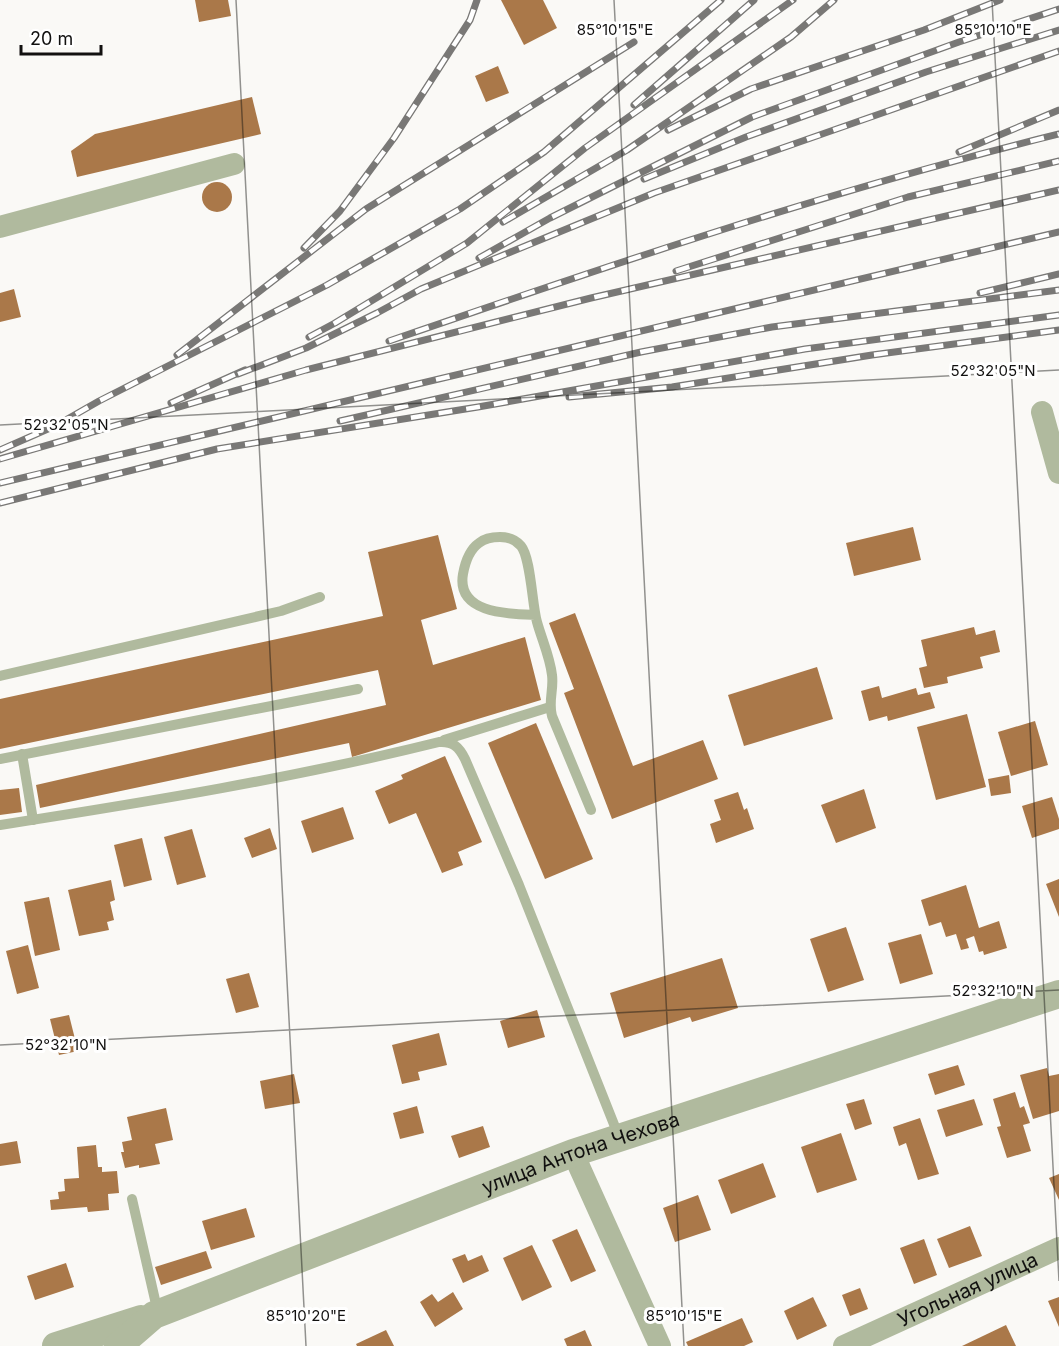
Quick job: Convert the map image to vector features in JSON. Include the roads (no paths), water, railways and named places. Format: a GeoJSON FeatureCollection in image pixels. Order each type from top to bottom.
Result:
{"type":"FeatureCollection","features":[{"type":"Feature","properties":{"kind":"street"},"geometry":{"type":"LineString","coordinates":[[0,227],[234,164]]}},
{"type":"Feature","properties":{"kind":"street"},"geometry":{"type":"LineString","coordinates":[[1042,412],[1059,473]]}},
{"type":"Feature","properties":{"kind":"street","name":"улица Антона Чехова"},"geometry":{"type":"LineString","coordinates":[[118,1346],[156,1314],[573,1153],[1059,994]]}},
{"type":"Feature","properties":{"kind":"street"},"geometry":{"type":"LineString","coordinates":[[573,1153],[660,1346]]}},
{"type":"Feature","properties":{"kind":"street","name":"Угольная улица"},"geometry":{"type":"LineString","coordinates":[[844,1346],[1059,1248]]}},
{"type":"Feature","properties":{"kind":"street"},"geometry":{"type":"LineString","coordinates":[[56,1346],[156,1314]]}},
{"type":"Feature","properties":{"kind":"lane"},"geometry":{"type":"LineString","coordinates":[[535,615],[491,612],[472,602],[465,593],[462,582],[471,550],[477,544],[486,539],[498,537],[514,541],[521,546],[527,563],[535,615],[552,674],[550,707],[554,725],[591,810]]}},
{"type":"Feature","properties":{"kind":"lane"},"geometry":{"type":"LineString","coordinates":[[0,676],[281,611],[320,597]]}},
{"type":"Feature","properties":{"kind":"lane"},"geometry":{"type":"LineString","coordinates":[[0,759],[357,689]]}},
{"type":"Feature","properties":{"kind":"lane"},"geometry":{"type":"LineString","coordinates":[[0,825],[143,802],[349,764],[439,742],[550,707]]}},
{"type":"Feature","properties":{"kind":"lane"},"geometry":{"type":"LineString","coordinates":[[439,742],[452,743],[457,746],[465,759],[519,885],[619,1137]]}},
{"type":"Feature","properties":{"kind":"lane"},"geometry":{"type":"LineString","coordinates":[[22,754],[33,820]]}},
{"type":"Feature","properties":{"kind":"lane"},"geometry":{"type":"LineString","coordinates":[[132,1198],[156,1314]]}},
{"type":"Feature","properties":{"kind":"railway"},"geometry":{"type":"LineString","coordinates":[[304,248],[340,211],[394,138],[470,20],[477,0]]}},
{"type":"Feature","properties":{"kind":"railway"},"geometry":{"type":"LineString","coordinates":[[0,450],[57,425],[99,401],[327,285],[460,209],[544,152],[721,0]]}},
{"type":"Feature","properties":{"kind":"railway"},"geometry":{"type":"LineString","coordinates":[[634,105],[754,0]]}},
{"type":"Feature","properties":{"kind":"railway"},"geometry":{"type":"LineString","coordinates":[[309,337],[467,243],[585,148],[793,0]]}},
{"type":"Feature","properties":{"kind":"railway"},"geometry":{"type":"LineString","coordinates":[[503,222],[627,150],[791,37],[834,0]]}},
{"type":"Feature","properties":{"kind":"railway"},"geometry":{"type":"LineString","coordinates":[[668,130],[751,89],[924,30],[1000,0]]}},
{"type":"Feature","properties":{"kind":"railway"},"geometry":{"type":"LineString","coordinates":[[479,258],[550,218],[752,117],[959,42],[1059,9]]}},
{"type":"Feature","properties":{"kind":"railway"},"geometry":{"type":"LineString","coordinates":[[644,179],[746,137],[926,72],[1059,30]]}},
{"type":"Feature","properties":{"kind":"railway"},"geometry":{"type":"LineString","coordinates":[[177,355],[366,209],[634,42]]}},
{"type":"Feature","properties":{"kind":"railway"},"geometry":{"type":"LineString","coordinates":[[238,374],[306,348],[421,289],[654,193],[1059,51]]}},
{"type":"Feature","properties":{"kind":"railway"},"geometry":{"type":"LineString","coordinates":[[959,152],[1059,110]]}},
{"type":"Feature","properties":{"kind":"railway"},"geometry":{"type":"LineString","coordinates":[[389,341],[555,284],[805,204],[1059,134]]}},
{"type":"Feature","properties":{"kind":"railway"},"geometry":{"type":"LineString","coordinates":[[676,271],[908,197],[1059,161]]}},
{"type":"Feature","properties":{"kind":"railway"},"geometry":{"type":"LineString","coordinates":[[0,459],[306,370],[591,298],[1059,190]]}},
{"type":"Feature","properties":{"kind":"railway"},"geometry":{"type":"LineString","coordinates":[[0,483],[1059,232]]}},
{"type":"Feature","properties":{"kind":"railway"},"geometry":{"type":"LineString","coordinates":[[980,293],[1059,274]]}},
{"type":"Feature","properties":{"kind":"railway"},"geometry":{"type":"LineString","coordinates":[[340,421],[641,352],[772,327],[1059,290]]}},
{"type":"Feature","properties":{"kind":"railway"},"geometry":{"type":"LineString","coordinates":[[0,503],[217,449],[478,407],[805,349],[1059,315]]}},
{"type":"Feature","properties":{"kind":"railway"},"geometry":{"type":"LineString","coordinates":[[569,397],[672,387],[872,355],[1059,330]]}},
{"type":"Feature","properties":{"kind":"railway"},"geometry":{"type":"LineString","coordinates":[[171,403],[245,370]]}}]}
